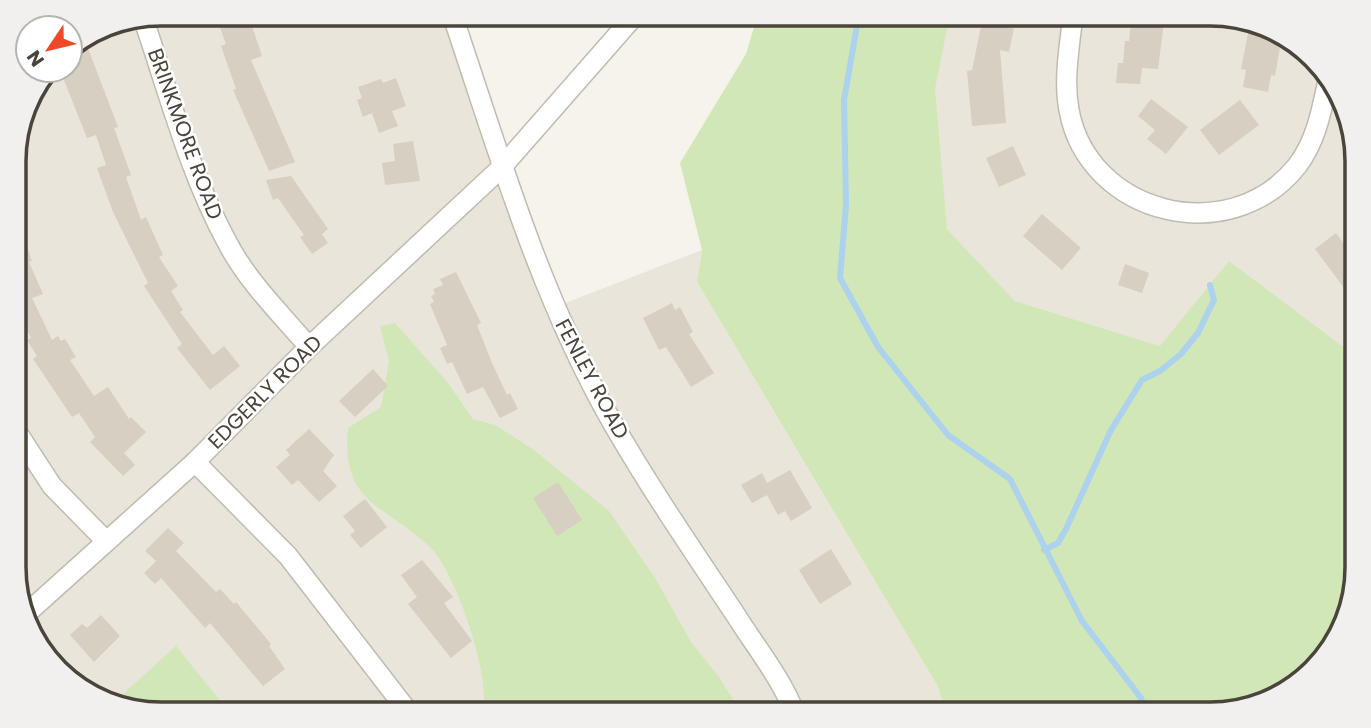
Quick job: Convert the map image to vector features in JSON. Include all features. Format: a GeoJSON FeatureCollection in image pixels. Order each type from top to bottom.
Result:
{"type":"FeatureCollection","features":[{"type":"Feature","properties":{"kind":"street","name":"FENLEY ROAD"},"geometry":{"type":"LineString","coordinates":[[456,26],[501,168],[555,307],[583,369],[614,425],[754,643],[788,701]]}},
{"type":"Feature","properties":{"kind":"street","name":"EDGERLY ROAD"},"geometry":{"type":"LineString","coordinates":[[33,608],[195,462],[309,347],[501,168],[625,26]]}},
{"type":"Feature","properties":{"kind":"street"},"geometry":{"type":"LineString","coordinates":[[1072,26],[1066,88],[1072,122],[1091,166],[1115,188],[1143,203],[1170,211],[1225,211],[1257,199],[1296,167],[1316,131],[1325,91]]}},
{"type":"Feature","properties":{"kind":"street","name":"BRINKMORE ROAD"},"geometry":{"type":"LineString","coordinates":[[146,27],[199,183],[228,244],[259,290],[309,347]]}},
{"type":"Feature","properties":{"kind":"street"},"geometry":{"type":"LineString","coordinates":[[26,446],[52,486],[105,540]]}},
{"type":"Feature","properties":{"kind":"street"},"geometry":{"type":"LineString","coordinates":[[195,462],[288,556],[401,702]]}},
{"type":"Feature","properties":{"kind":"shaded area"},"geometry":{"type":"Polygon","coordinates":[[[469,26],[458,29],[555,307],[702,250],[697,282],[937,685],[943,701],[221,702],[176,647],[121,696],[86,679],[60,656],[49,642],[33,610],[27,584],[27,144],[44,94],[51,84],[84,84],[84,51],[118,33],[144,27],[469,26]]]}},
{"type":"Feature","properties":{"kind":"shaded area"},"geometry":{"type":"Polygon","coordinates":[[[876,26],[1210,26],[1253,33],[1285,49],[1311,72],[1327,94],[1344,144],[1345,480],[1160,346],[1015,301],[947,229],[876,26]]]}},
{"type":"Feature","properties":{"kind":"green space"},"geometry":{"type":"Polygon","coordinates":[[[754,26],[948,26],[935,89],[947,229],[1015,301],[1160,346],[1229,261],[1345,346],[1344,584],[1331,626],[1322,642],[1299,668],[1285,679],[1253,695],[1218,701],[943,701],[937,685],[697,282],[702,250],[680,163],[746,54],[754,26]]]}},
{"type":"Feature","properties":{"kind":"green space"},"geometry":{"type":"Polygon","coordinates":[[[395,323],[448,383],[473,419],[495,425],[534,450],[609,511],[655,578],[691,642],[734,701],[484,702],[477,652],[451,579],[430,547],[369,500],[358,487],[351,472],[348,428],[381,407],[389,361],[380,326],[395,323]]]}},
{"type":"Feature","properties":{"kind":"green space"},"geometry":{"type":"Polygon","coordinates":[[[176,646],[221,702],[144,701],[121,696],[176,646]]]}},
{"type":"Feature","properties":{"kind":"building"},"geometry":{"type":"Polygon","coordinates":[[[219,26],[252,26],[262,56],[251,60],[295,162],[269,171],[233,90],[236,89],[221,46],[226,44],[219,26]]]}},
{"type":"Feature","properties":{"kind":"building"},"geometry":{"type":"Polygon","coordinates":[[[981,26],[1014,28],[1009,52],[1000,50],[1006,123],[972,126],[967,71],[972,70],[981,26]]]}},
{"type":"Feature","properties":{"kind":"building"},"geometry":{"type":"Polygon","coordinates":[[[1131,26],[1163,26],[1158,69],[1142,68],[1140,84],[1116,83],[1118,63],[1123,63],[1125,41],[1129,41],[1131,26]]]}},
{"type":"Feature","properties":{"kind":"building"},"geometry":{"type":"Polygon","coordinates":[[[1248,32],[1280,46],[1275,76],[1271,75],[1268,92],[1243,87],[1246,70],[1241,69],[1248,32]]]}},
{"type":"Feature","properties":{"kind":"building"},"geometry":{"type":"Polygon","coordinates":[[[88,48],[118,127],[114,128],[131,175],[126,177],[141,220],[146,217],[163,255],[159,257],[178,286],[171,291],[183,310],[180,312],[213,355],[224,346],[240,366],[210,390],[177,348],[182,344],[144,286],[148,283],[113,212],[97,168],[106,165],[96,135],[87,138],[66,84],[84,84],[84,51],[88,48]]]}},
{"type":"Feature","properties":{"kind":"building"},"geometry":{"type":"Polygon","coordinates":[[[396,78],[406,106],[392,111],[398,126],[379,133],[372,113],[363,117],[357,100],[362,98],[358,87],[381,79],[383,83],[396,78]]]}},
{"type":"Feature","properties":{"kind":"building"},"geometry":{"type":"Polygon","coordinates":[[[1151,99],[1188,127],[1166,154],[1147,139],[1155,130],[1138,116],[1151,99]]]}},
{"type":"Feature","properties":{"kind":"building"},"geometry":{"type":"Polygon","coordinates":[[[1240,100],[1259,125],[1219,155],[1200,130],[1240,100]]]}},
{"type":"Feature","properties":{"kind":"building"},"geometry":{"type":"Polygon","coordinates":[[[413,141],[420,181],[385,185],[382,163],[395,161],[393,144],[413,141]]]}},
{"type":"Feature","properties":{"kind":"building"},"geometry":{"type":"Polygon","coordinates":[[[1013,146],[1026,175],[999,187],[986,158],[1013,146]]]}},
{"type":"Feature","properties":{"kind":"building"},"geometry":{"type":"Polygon","coordinates":[[[291,176],[328,229],[322,234],[328,243],[312,254],[300,237],[304,235],[278,198],[273,200],[266,180],[291,176]]]}},
{"type":"Feature","properties":{"kind":"building"},"geometry":{"type":"Polygon","coordinates":[[[1042,214],[1081,248],[1062,270],[1023,236],[1042,214]]]}},
{"type":"Feature","properties":{"kind":"building"},"geometry":{"type":"Polygon","coordinates":[[[1336,233],[1345,246],[1345,289],[1315,249],[1336,233]]]}},
{"type":"Feature","properties":{"kind":"building"},"geometry":{"type":"Polygon","coordinates":[[[27,246],[32,261],[29,262],[43,294],[32,298],[52,340],[58,336],[61,341],[65,339],[76,357],[70,360],[94,396],[108,387],[129,419],[131,417],[146,432],[124,453],[135,465],[123,476],[90,442],[95,437],[79,413],[72,417],[33,359],[37,356],[27,340],[31,338],[27,329],[27,246]]]}},
{"type":"Feature","properties":{"kind":"building"},"geometry":{"type":"Polygon","coordinates":[[[1125,264],[1149,273],[1142,293],[1118,285],[1125,264]]]}},
{"type":"Feature","properties":{"kind":"building"},"geometry":{"type":"Polygon","coordinates":[[[456,272],[481,323],[477,325],[492,363],[507,395],[510,393],[518,409],[500,418],[483,387],[467,394],[452,362],[447,364],[440,348],[447,345],[430,304],[434,302],[431,296],[435,294],[433,289],[443,285],[440,279],[456,272]]]}},
{"type":"Feature","properties":{"kind":"building"},"geometry":{"type":"Polygon","coordinates":[[[672,303],[675,310],[680,307],[693,332],[689,334],[714,373],[691,387],[666,347],[659,350],[643,318],[672,303]]]}},
{"type":"Feature","properties":{"kind":"building"},"geometry":{"type":"Polygon","coordinates":[[[373,369],[388,386],[355,417],[339,401],[373,369]]]}},
{"type":"Feature","properties":{"kind":"building"},"geometry":{"type":"Polygon","coordinates":[[[309,429],[334,455],[323,471],[337,486],[319,502],[298,480],[292,485],[276,467],[290,455],[286,450],[309,429]]]}},
{"type":"Feature","properties":{"kind":"building"},"geometry":{"type":"Polygon","coordinates":[[[790,470],[812,508],[791,521],[785,511],[778,515],[767,495],[752,503],[741,485],[762,473],[767,483],[790,470]]]}},
{"type":"Feature","properties":{"kind":"building"},"geometry":{"type":"Polygon","coordinates":[[[558,482],[582,520],[557,536],[533,498],[558,482]]]}},
{"type":"Feature","properties":{"kind":"building"},"geometry":{"type":"Polygon","coordinates":[[[365,499],[387,527],[361,548],[350,535],[355,531],[343,516],[365,499]]]}},
{"type":"Feature","properties":{"kind":"building"},"geometry":{"type":"Polygon","coordinates":[[[168,528],[184,543],[176,551],[216,592],[220,589],[234,604],[236,602],[271,644],[269,646],[285,669],[263,686],[210,623],[205,628],[161,578],[155,584],[144,573],[156,561],[145,551],[168,528]]]}},
{"type":"Feature","properties":{"kind":"building"},"geometry":{"type":"Polygon","coordinates":[[[831,549],[852,584],[820,604],[799,570],[831,549]]]}},
{"type":"Feature","properties":{"kind":"building"},"geometry":{"type":"Polygon","coordinates":[[[422,560],[453,597],[444,603],[472,641],[451,658],[408,604],[417,597],[401,575],[422,560]]]}},
{"type":"Feature","properties":{"kind":"building"},"geometry":{"type":"Polygon","coordinates":[[[101,615],[120,636],[94,662],[70,635],[82,624],[87,628],[101,615]]]}},
{"type":"Feature","properties":{"kind":"waterway"},"geometry":{"type":"LineString","coordinates":[[857,26],[844,100],[846,205],[840,278],[878,347],[948,435],[1010,479],[1082,621],[1142,701]]}},
{"type":"Feature","properties":{"kind":"waterway"},"geometry":{"type":"LineString","coordinates":[[1044,550],[1058,543],[1111,430],[1142,380],[1160,371],[1181,354],[1198,333],[1214,300],[1210,285]]}}]}
